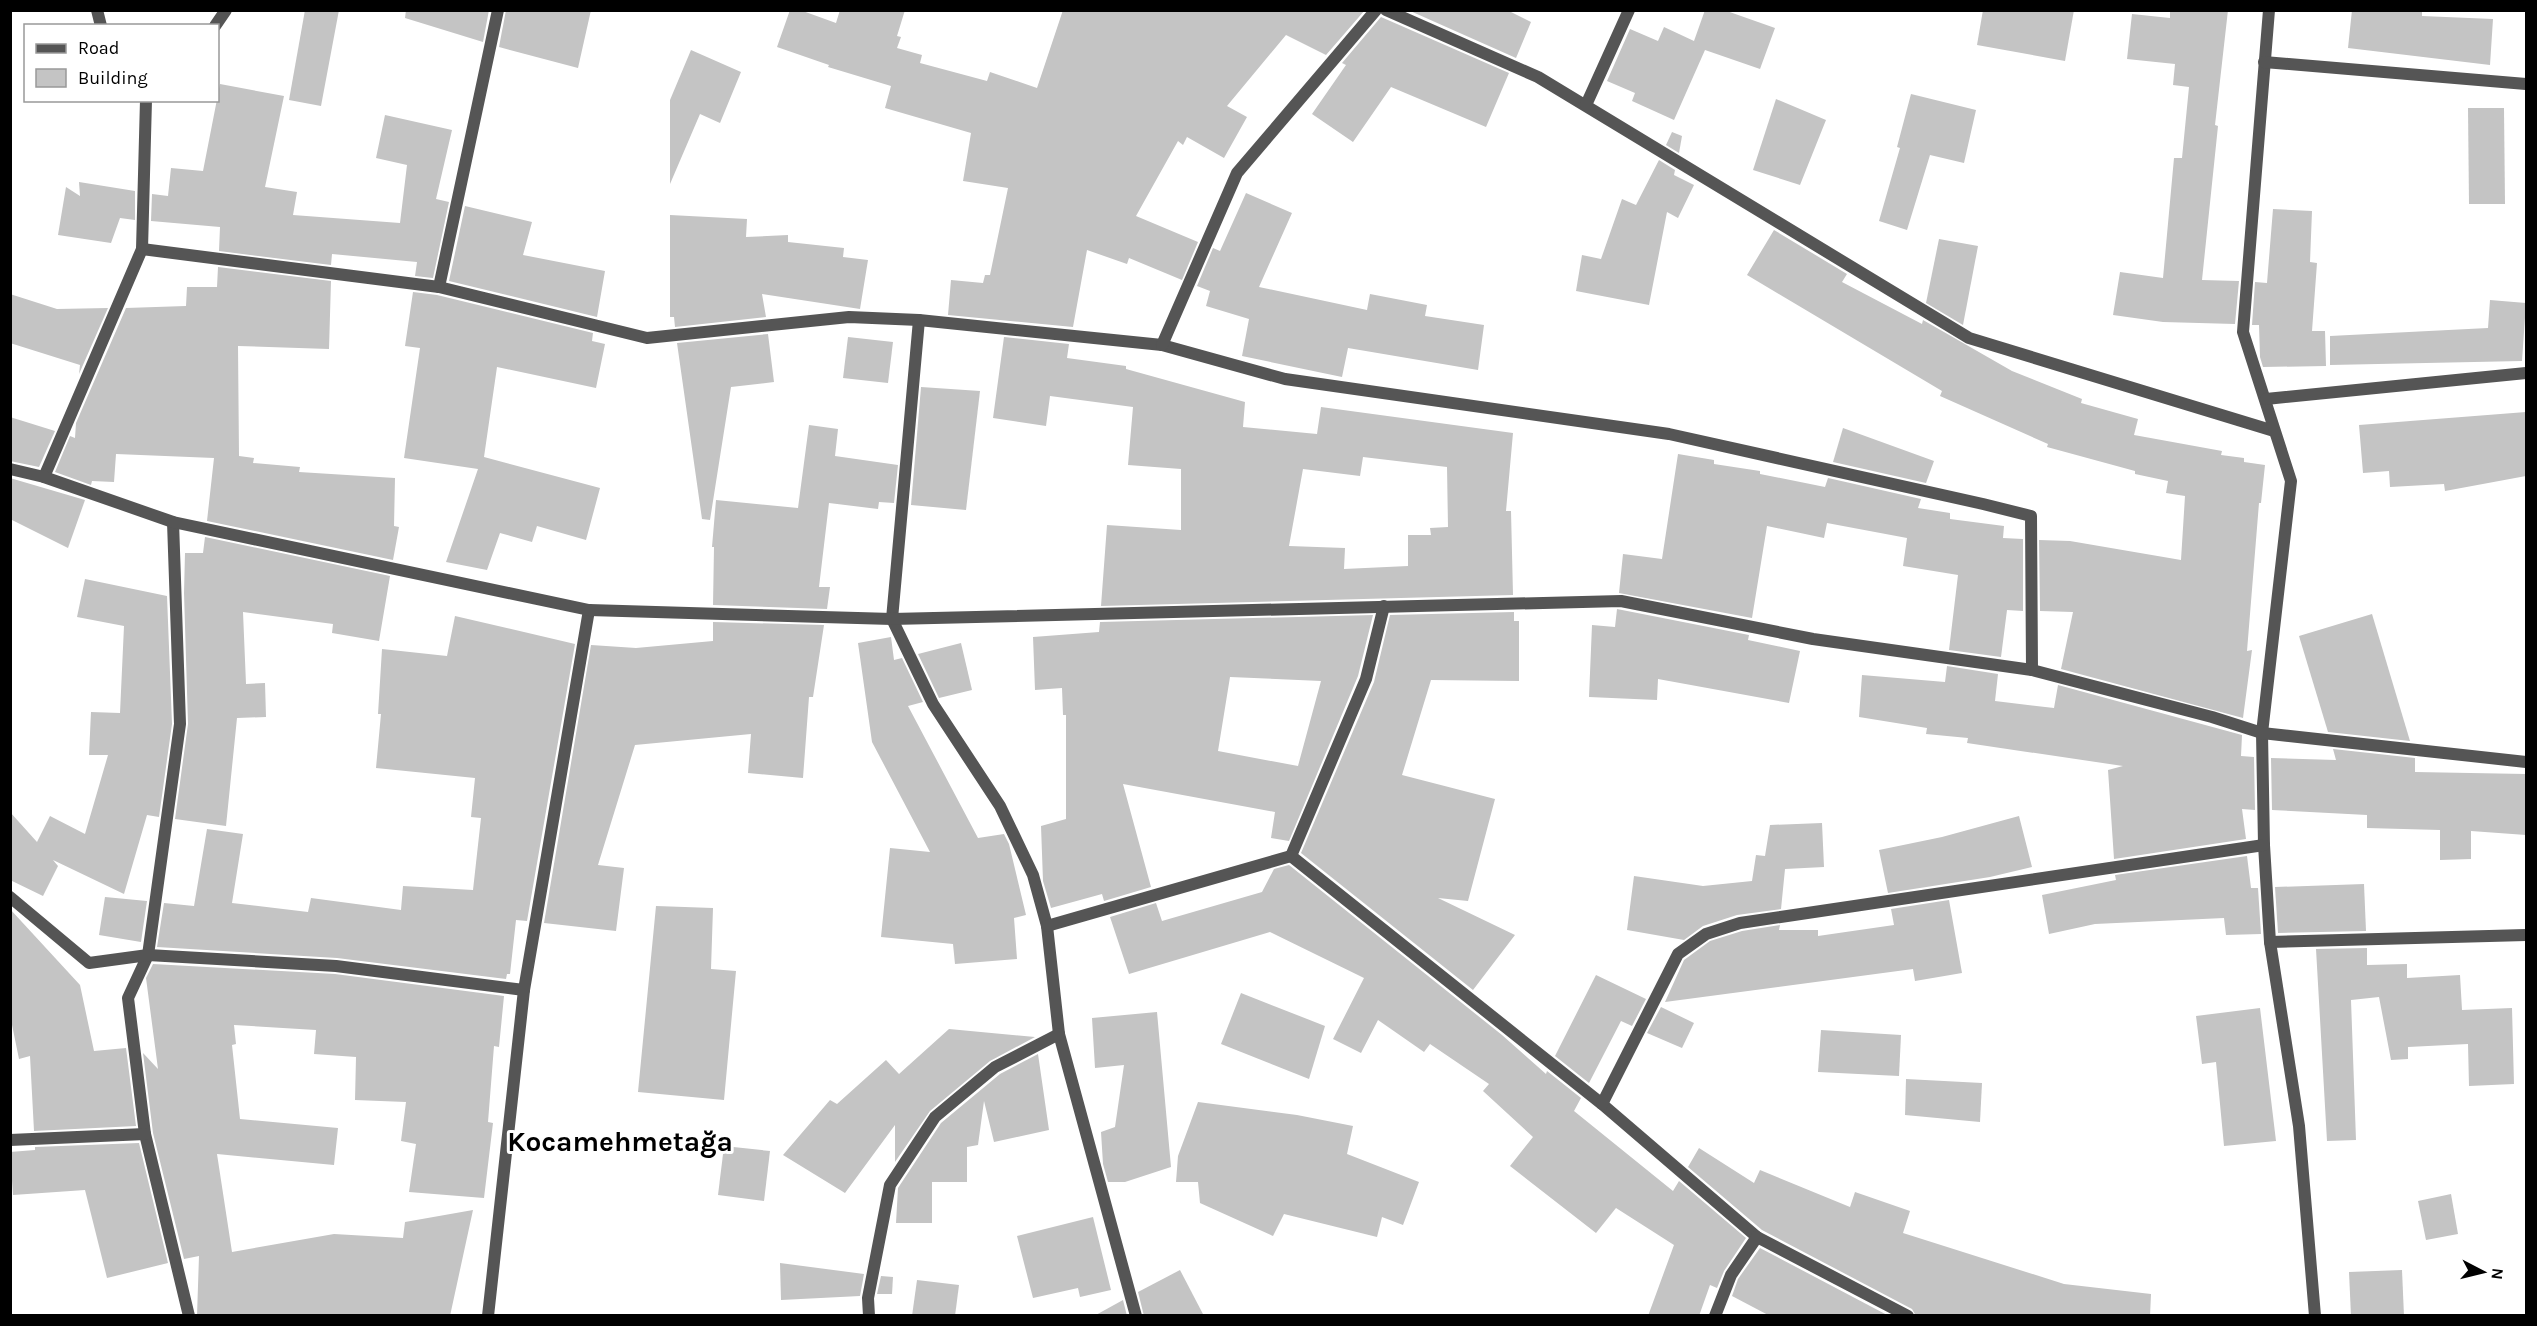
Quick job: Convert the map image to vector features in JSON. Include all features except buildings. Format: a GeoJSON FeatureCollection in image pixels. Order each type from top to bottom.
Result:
{"type":"FeatureCollection","features":[{"type":"Feature","properties":{"kind":"street"},"geometry":{"type":"LineString","coordinates":[[216,24],[226,10]]}},
{"type":"Feature","properties":{"kind":"street"},"geometry":{"type":"LineString","coordinates":[[439,287],[498,10]]}},
{"type":"Feature","properties":{"kind":"street"},"geometry":{"type":"LineString","coordinates":[[1162,345],[1237,173],[1376,10]]}},
{"type":"Feature","properties":{"kind":"street"},"geometry":{"type":"LineString","coordinates":[[1386,10],[1538,77],[1969,338],[2274,431]]}},
{"type":"Feature","properties":{"kind":"street"},"geometry":{"type":"LineString","coordinates":[[1586,105],[1629,10]]}},
{"type":"Feature","properties":{"kind":"street"},"geometry":{"type":"LineString","coordinates":[[2269,10],[2243,332],[2291,481],[2262,734],[2264,845],[2270,942],[2299,1126],[2315,1316]]}},
{"type":"Feature","properties":{"kind":"street"},"geometry":{"type":"LineString","coordinates":[[2264,62],[2526,84]]}},
{"type":"Feature","properties":{"kind":"street"},"geometry":{"type":"LineString","coordinates":[[44,477],[142,249],[146,102]]}},
{"type":"Feature","properties":{"kind":"street"},"geometry":{"type":"LineString","coordinates":[[142,249],[439,287],[647,338],[849,317],[919,320],[1162,345],[1285,380],[1669,434],[2031,516],[2032,670]]}},
{"type":"Feature","properties":{"kind":"street"},"geometry":{"type":"LineString","coordinates":[[919,320],[892,619],[933,704],[1000,806],[1033,875],[1047,926],[1059,1034],[1136,1316]]}},
{"type":"Feature","properties":{"kind":"street"},"geometry":{"type":"LineString","coordinates":[[2266,399],[2526,373]]}},
{"type":"Feature","properties":{"kind":"street"},"geometry":{"type":"LineString","coordinates":[[10,469],[44,477],[173,522],[590,610],[892,619],[1621,601],[1813,639],[2032,670],[2212,717],[2262,734],[2526,762]]}},
{"type":"Feature","properties":{"kind":"street"},"geometry":{"type":"LineString","coordinates":[[173,522],[180,724],[148,955],[128,998],[145,1134],[189,1316]]}},
{"type":"Feature","properties":{"kind":"street"},"geometry":{"type":"LineString","coordinates":[[1291,856],[1366,679],[1384,606]]}},
{"type":"Feature","properties":{"kind":"street"},"geometry":{"type":"LineString","coordinates":[[488,1316],[525,990],[590,610]]}},
{"type":"Feature","properties":{"kind":"street"},"geometry":{"type":"LineString","coordinates":[[1602,1104],[1678,954],[1706,934],[1740,923],[2264,845]]}},
{"type":"Feature","properties":{"kind":"street"},"geometry":{"type":"LineString","coordinates":[[1047,926],[1291,856]]}},
{"type":"Feature","properties":{"kind":"street"},"geometry":{"type":"LineString","coordinates":[[1291,856],[1602,1104],[1757,1237],[1908,1316]]}},
{"type":"Feature","properties":{"kind":"street"},"geometry":{"type":"LineString","coordinates":[[10,897],[89,963],[148,955],[336,966],[525,990]]}},
{"type":"Feature","properties":{"kind":"street"},"geometry":{"type":"LineString","coordinates":[[2270,942],[2526,935]]}},
{"type":"Feature","properties":{"kind":"street"},"geometry":{"type":"LineString","coordinates":[[868,1316],[868,1298],[890,1185],[934,1117],[995,1067],[1059,1034]]}},
{"type":"Feature","properties":{"kind":"street"},"geometry":{"type":"LineString","coordinates":[[10,1140],[145,1134]]}},
{"type":"Feature","properties":{"kind":"street"},"geometry":{"type":"LineString","coordinates":[[1715,1316],[1731,1275],[1757,1237]]}},
{"type":"Feature","properties":{"kind":"district","name":"Kocamehmetağa"},"geometry":{"type":"Point","coordinates":[620,1141]}}]}
